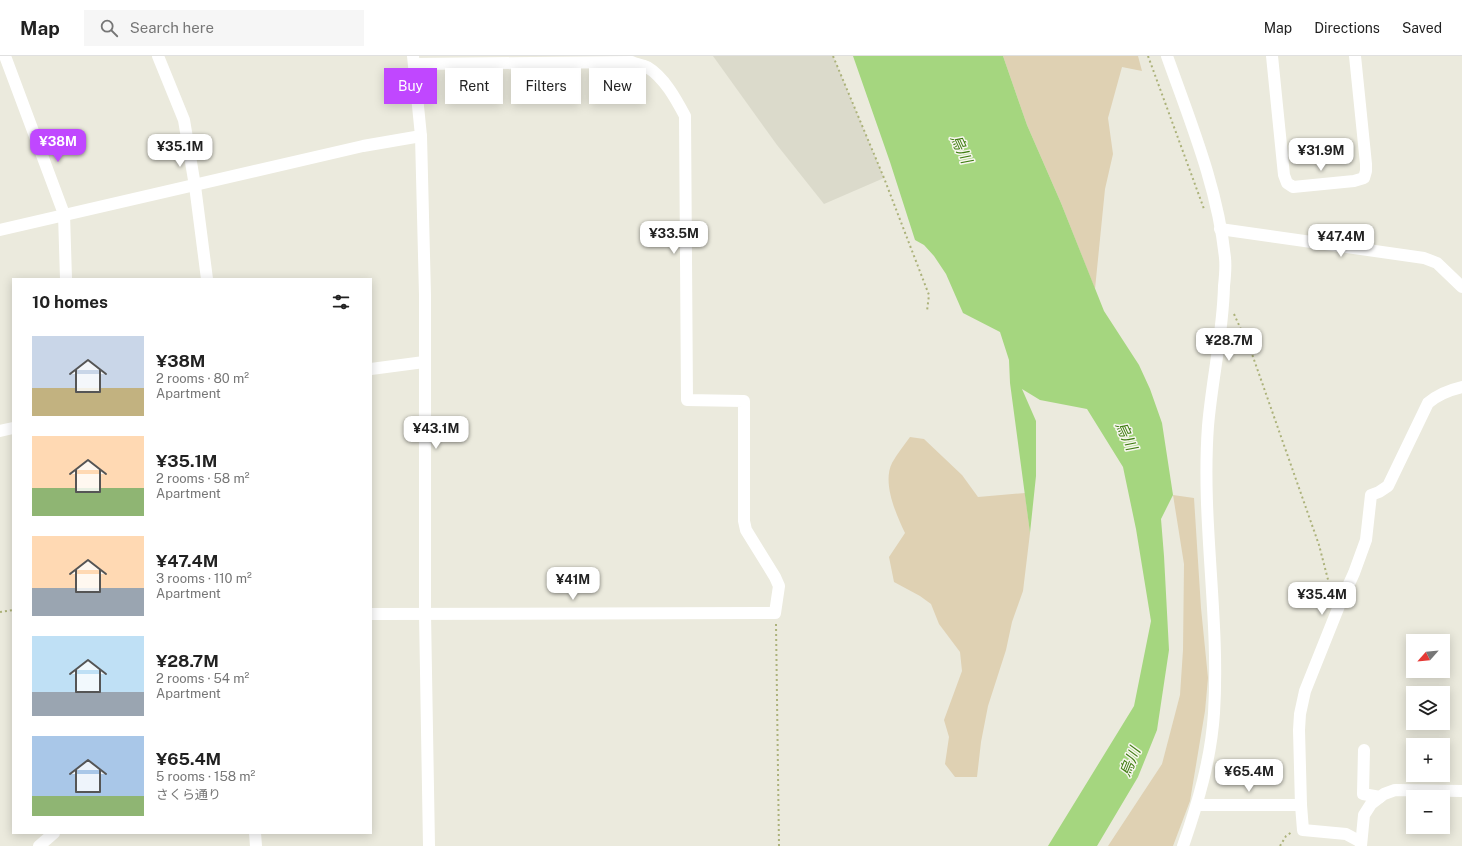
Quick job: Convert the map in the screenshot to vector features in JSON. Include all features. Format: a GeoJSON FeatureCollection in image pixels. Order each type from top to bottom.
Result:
{"type":"FeatureCollection","features":[{"type":"Feature","properties":{"kind":"street"},"geometry":{"type":"LineString","coordinates":[[5,56],[64,214],[66,278]]}},
{"type":"Feature","properties":{"kind":"street"},"geometry":{"type":"LineString","coordinates":[[158,56],[184,120],[195,186],[207,278]]}},
{"type":"Feature","properties":{"kind":"street"},"geometry":{"type":"LineString","coordinates":[[1167,56],[1204,164],[1217,209],[1225,259],[1224,310],[1208,426],[1207,470],[1215,681],[1214,714],[1211,741],[1197,805],[1183,846]]}},
{"type":"Feature","properties":{"kind":"street"},"geometry":{"type":"LineString","coordinates":[[1272,56],[1284,175],[1287,183],[1293,187],[1354,181],[1364,178],[1366,164],[1355,56]]}},
{"type":"Feature","properties":{"kind":"street"},"geometry":{"type":"LineString","coordinates":[[372,614],[425,614],[775,612],[778,586],[775,577],[746,530],[744,521],[744,401],[687,400],[685,116],[671,91],[646,67],[632,62],[413,60],[421,136],[425,295],[425,614],[429,846]]}},
{"type":"Feature","properties":{"kind":"street"},"geometry":{"type":"LineString","coordinates":[[0,230],[364,146],[421,136]]}},
{"type":"Feature","properties":{"kind":"street"},"geometry":{"type":"LineString","coordinates":[[1220,229],[1424,258],[1437,264],[1462,287]]}},
{"type":"Feature","properties":{"kind":"street"},"geometry":{"type":"LineString","coordinates":[[372,369],[424,362]]}},
{"type":"Feature","properties":{"kind":"street"},"geometry":{"type":"LineString","coordinates":[[1462,387],[1442,393],[1428,403],[1388,486],[1371,495],[1366,540],[1354,573],[1305,691],[1300,714],[1299,730],[1303,830],[1346,834],[1361,844],[1364,815],[1371,804],[1384,794],[1395,790],[1462,791]]}},
{"type":"Feature","properties":{"kind":"street"},"geometry":{"type":"LineString","coordinates":[[0,431],[12,428]]}},
{"type":"Feature","properties":{"kind":"street"},"geometry":{"type":"LineString","coordinates":[[1364,750],[1363,794],[1380,797]]}},
{"type":"Feature","properties":{"kind":"street"},"geometry":{"type":"LineString","coordinates":[[1197,805],[1301,805]]}},
{"type":"Feature","properties":{"kind":"street"},"geometry":{"type":"LineString","coordinates":[[39,846],[53,834]]}},
{"type":"Feature","properties":{"kind":"street"},"geometry":{"type":"LineString","coordinates":[[255,834],[256,846]]}},
{"type":"Feature","properties":{"kind":"path"},"geometry":{"type":"LineString","coordinates":[[833,56],[884,178],[929,295],[927,311]]}},
{"type":"Feature","properties":{"kind":"path"},"geometry":{"type":"LineString","coordinates":[[1148,56],[1207,215]]}},
{"type":"Feature","properties":{"kind":"path"},"geometry":{"type":"LineString","coordinates":[[1224,295],[1252,354],[1319,545],[1333,598],[1339,606]]}},
{"type":"Feature","properties":{"kind":"path"},"geometry":{"type":"LineString","coordinates":[[0,612],[12,610]]}},
{"type":"Feature","properties":{"kind":"path"},"geometry":{"type":"LineString","coordinates":[[775,612],[779,846]]}},
{"type":"Feature","properties":{"kind":"path"},"geometry":{"type":"LineString","coordinates":[[1280,846],[1286,836],[1297,830],[1303,830]]}},
{"type":"Feature","properties":{"kind":"shaded area"},"geometry":{"type":"Polygon","coordinates":[[[713,56],[833,56],[884,178],[824,204],[777,145],[713,56]]]}},
{"type":"Feature","properties":{"kind":"shaded area"},"geometry":{"type":"Polygon","coordinates":[[[1003,56],[1138,56],[1142,71],[1122,67],[1108,118],[1113,154],[1105,189],[1095,289],[1061,203],[1027,125],[1003,56]]]}},
{"type":"Feature","properties":{"kind":"shaded area"},"geometry":{"type":"Polygon","coordinates":[[[910,437],[924,439],[962,475],[978,497],[1025,493],[1030,533],[1023,591],[1012,622],[1006,650],[988,706],[981,742],[977,777],[955,777],[945,764],[949,737],[944,720],[962,671],[960,652],[939,624],[931,604],[920,596],[894,582],[889,557],[905,533],[891,498],[889,489],[889,471],[892,463],[910,437]]]}},
{"type":"Feature","properties":{"kind":"shaded area"},"geometry":{"type":"Polygon","coordinates":[[[1173,495],[1194,498],[1201,608],[1208,678],[1205,711],[1190,801],[1173,846],[1108,846],[1162,764],[1180,695],[1183,650],[1184,564],[1173,495]]]}},
{"type":"Feature","properties":{"kind":"water","name":"烏川"},"geometry":{"type":"Polygon","coordinates":[[[853,56],[1003,56],[1027,125],[1061,203],[1104,311],[1139,365],[1150,389],[1162,423],[1173,495],[1161,519],[1169,650],[1157,730],[1138,777],[1097,846],[1048,846],[1134,706],[1151,621],[1136,529],[1123,467],[1087,409],[1040,400],[1022,389],[1036,421],[1036,476],[1030,533],[1010,383],[1009,360],[1000,332],[963,313],[946,274],[934,256],[924,245],[915,240],[890,162],[853,56]]]}}]}
